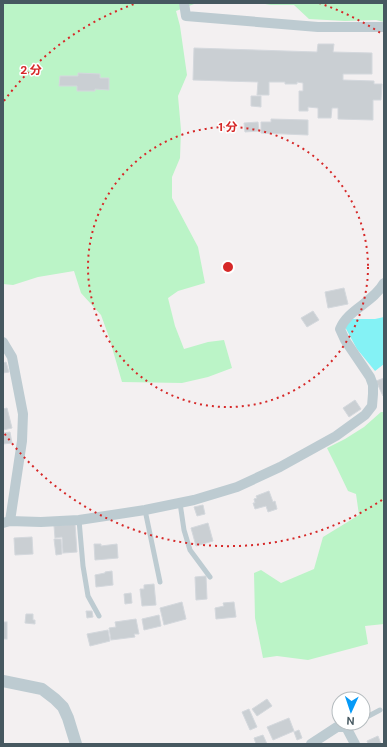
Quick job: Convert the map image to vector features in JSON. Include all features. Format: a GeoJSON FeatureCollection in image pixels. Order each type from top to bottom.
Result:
{"type":"FeatureCollection","features":[{"type":"Feature","properties":{"kind":"street"},"geometry":{"type":"LineString","coordinates":[[184,3],[186,16],[318,27],[384,27]]}},
{"type":"Feature","properties":{"kind":"street"},"geometry":{"type":"LineString","coordinates":[[3,342],[12,357],[23,414],[22,441],[6,522],[79,520],[145,510],[194,500],[237,487],[280,467],[336,436],[365,415],[372,406],[373,385],[370,377],[345,340],[340,329],[343,322],[353,312],[372,298],[384,284]]}},
{"type":"Feature","properties":{"kind":"street"},"geometry":{"type":"LineString","coordinates":[[3,681],[42,689],[55,699],[63,707],[76,744]]}},
{"type":"Feature","properties":{"kind":"street"},"geometry":{"type":"LineString","coordinates":[[312,744],[331,731]]}},
{"type":"Feature","properties":{"kind":"street"},"geometry":{"type":"LineString","coordinates":[[352,731],[355,744]]}},
{"type":"Feature","properties":{"kind":"lane"},"geometry":{"type":"LineString","coordinates":[[180,503],[184,530],[190,550],[210,578]]}},
{"type":"Feature","properties":{"kind":"lane"},"geometry":{"type":"LineString","coordinates":[[145,510],[160,582]]}},
{"type":"Feature","properties":{"kind":"lane"},"geometry":{"type":"LineString","coordinates":[[79,520],[83,566],[88,596],[99,616]]}},
{"type":"Feature","properties":{"kind":"lane"},"geometry":{"type":"LineString","coordinates":[[371,715],[380,710]]}},
{"type":"Feature","properties":{"kind":"green space"},"geometry":{"type":"Polygon","coordinates":[[[3,3],[199,3],[176,11],[180,26],[187,75],[178,96],[181,130],[180,158],[172,177],[172,198],[198,247],[205,283],[178,291],[168,298],[175,326],[184,349],[208,342],[224,340],[232,368],[208,377],[182,383],[122,382],[101,315],[81,293],[74,271],[38,277],[13,285],[3,284],[3,3]]]}},
{"type":"Feature","properties":{"kind":"green space"},"geometry":{"type":"Polygon","coordinates":[[[259,3],[384,3],[384,22],[376,20],[345,21],[309,19],[294,5],[271,5],[259,3]]]}},
{"type":"Feature","properties":{"kind":"green space"},"geometry":{"type":"Polygon","coordinates":[[[381,412],[384,412],[384,624],[365,626],[368,644],[308,660],[277,656],[263,658],[255,618],[254,573],[261,570],[281,583],[314,569],[323,537],[359,515],[356,494],[348,491],[327,448],[364,427],[381,412]]]}},
{"type":"Feature","properties":{"kind":"water"},"geometry":{"type":"Polygon","coordinates":[[[384,317],[384,364],[375,371],[357,349],[345,327],[352,319],[375,319],[384,317]]]}},
{"type":"Feature","properties":{"kind":"building"},"geometry":{"type":"Polygon","coordinates":[[[318,44],[334,44],[333,52],[372,53],[372,74],[343,74],[343,80],[374,81],[374,84],[382,84],[381,100],[373,100],[373,120],[338,119],[338,108],[332,108],[331,118],[318,118],[318,108],[308,107],[308,111],[299,111],[299,91],[303,91],[303,83],[297,82],[297,84],[285,84],[285,82],[269,82],[269,95],[257,95],[258,82],[193,80],[194,48],[317,52],[318,44]]]}},
{"type":"Feature","properties":{"kind":"building"},"geometry":{"type":"Polygon","coordinates":[[[78,73],[100,74],[100,78],[109,78],[109,90],[95,89],[95,91],[77,91],[77,86],[59,86],[60,76],[78,76],[78,73]]]}},
{"type":"Feature","properties":{"kind":"building"},"geometry":{"type":"Polygon","coordinates":[[[251,96],[261,96],[261,107],[251,106],[251,96]]]}},
{"type":"Feature","properties":{"kind":"building"},"geometry":{"type":"Polygon","coordinates":[[[271,119],[308,120],[308,135],[261,133],[261,122],[271,122],[271,119]]]}},
{"type":"Feature","properties":{"kind":"building"},"geometry":{"type":"Polygon","coordinates":[[[258,122],[259,131],[245,132],[244,123],[258,122]]]}},
{"type":"Feature","properties":{"kind":"building"},"geometry":{"type":"Polygon","coordinates":[[[344,288],[348,304],[328,308],[325,292],[344,288]]]}},
{"type":"Feature","properties":{"kind":"building"},"geometry":{"type":"Polygon","coordinates":[[[313,311],[319,320],[307,327],[301,318],[313,311]]]}},
{"type":"Feature","properties":{"kind":"building"},"geometry":{"type":"Polygon","coordinates":[[[6,362],[9,372],[3,373],[3,363],[6,362]]]}},
{"type":"Feature","properties":{"kind":"building"},"geometry":{"type":"Polygon","coordinates":[[[384,378],[384,395],[383,396],[376,381],[384,378]]]}},
{"type":"Feature","properties":{"kind":"building"},"geometry":{"type":"Polygon","coordinates":[[[355,400],[361,409],[349,417],[343,408],[355,400]]]}},
{"type":"Feature","properties":{"kind":"building"},"geometry":{"type":"Polygon","coordinates":[[[7,408],[12,428],[3,430],[3,409],[7,408]]]}},
{"type":"Feature","properties":{"kind":"building"},"geometry":{"type":"Polygon","coordinates":[[[10,432],[12,443],[3,444],[3,433],[10,432]]]}},
{"type":"Feature","properties":{"kind":"building"},"geometry":{"type":"Polygon","coordinates":[[[269,491],[273,502],[275,501],[277,509],[268,512],[266,506],[255,509],[253,503],[255,503],[254,499],[257,498],[256,496],[269,491]]]}},
{"type":"Feature","properties":{"kind":"building"},"geometry":{"type":"Polygon","coordinates":[[[203,505],[205,514],[197,516],[194,507],[203,505]]]}},
{"type":"Feature","properties":{"kind":"building"},"geometry":{"type":"Polygon","coordinates":[[[208,523],[213,541],[196,546],[191,528],[208,523]]]}},
{"type":"Feature","properties":{"kind":"building"},"geometry":{"type":"Polygon","coordinates":[[[75,524],[77,552],[63,553],[62,537],[55,538],[54,526],[75,524]]]}},
{"type":"Feature","properties":{"kind":"building"},"geometry":{"type":"Polygon","coordinates":[[[32,537],[33,554],[15,555],[14,538],[32,537]]]}},
{"type":"Feature","properties":{"kind":"building"},"geometry":{"type":"Polygon","coordinates":[[[54,539],[61,539],[62,554],[56,555],[54,539]]]}},
{"type":"Feature","properties":{"kind":"building"},"geometry":{"type":"Polygon","coordinates":[[[94,544],[101,544],[101,546],[117,544],[118,558],[95,560],[94,544]]]}},
{"type":"Feature","properties":{"kind":"building"},"geometry":{"type":"Polygon","coordinates":[[[112,571],[113,585],[96,587],[95,575],[112,571]]]}},
{"type":"Feature","properties":{"kind":"building"},"geometry":{"type":"Polygon","coordinates":[[[206,576],[207,599],[196,600],[195,577],[206,576]]]}},
{"type":"Feature","properties":{"kind":"building"},"geometry":{"type":"Polygon","coordinates":[[[154,584],[156,605],[142,606],[140,589],[144,589],[144,585],[154,584]]]}},
{"type":"Feature","properties":{"kind":"building"},"geometry":{"type":"Polygon","coordinates":[[[131,593],[132,603],[125,604],[124,594],[131,593]]]}},
{"type":"Feature","properties":{"kind":"building"},"geometry":{"type":"Polygon","coordinates":[[[182,602],[186,619],[164,625],[160,608],[182,602]]]}},
{"type":"Feature","properties":{"kind":"building"},"geometry":{"type":"Polygon","coordinates":[[[234,602],[236,617],[216,619],[215,608],[224,606],[223,603],[234,602]]]}},
{"type":"Feature","properties":{"kind":"building"},"geometry":{"type":"Polygon","coordinates":[[[86,611],[92,611],[93,617],[87,618],[86,611]]]}},
{"type":"Feature","properties":{"kind":"building"},"geometry":{"type":"Polygon","coordinates":[[[26,614],[33,614],[35,624],[25,623],[26,614]]]}},
{"type":"Feature","properties":{"kind":"building"},"geometry":{"type":"Polygon","coordinates":[[[159,615],[161,626],[144,630],[142,619],[159,615]]]}},
{"type":"Feature","properties":{"kind":"building"},"geometry":{"type":"Polygon","coordinates":[[[136,619],[139,634],[134,634],[135,637],[111,640],[109,628],[116,627],[115,622],[136,619]]]}},
{"type":"Feature","properties":{"kind":"building"},"geometry":{"type":"Polygon","coordinates":[[[3,622],[7,622],[7,639],[3,639],[3,622]]]}},
{"type":"Feature","properties":{"kind":"building"},"geometry":{"type":"Polygon","coordinates":[[[108,630],[110,641],[90,646],[87,634],[108,630]]]}},
{"type":"Feature","properties":{"kind":"building"},"geometry":{"type":"Polygon","coordinates":[[[267,699],[272,706],[257,716],[252,709],[267,699]]]}},
{"type":"Feature","properties":{"kind":"building"},"geometry":{"type":"Polygon","coordinates":[[[249,709],[257,727],[250,730],[242,712],[249,709]]]}},
{"type":"Feature","properties":{"kind":"building"},"geometry":{"type":"Polygon","coordinates":[[[289,718],[294,731],[273,740],[267,727],[289,718]]]}},
{"type":"Feature","properties":{"kind":"building"},"geometry":{"type":"Polygon","coordinates":[[[299,730],[302,738],[297,740],[294,732],[299,730]]]}},
{"type":"Feature","properties":{"kind":"building"},"geometry":{"type":"Polygon","coordinates":[[[263,735],[267,744],[256,744],[254,738],[263,735]]]}},
{"type":"Feature","properties":{"kind":"building"},"geometry":{"type":"Polygon","coordinates":[[[378,736],[381,744],[368,744],[367,741],[378,736]]]}}]}
